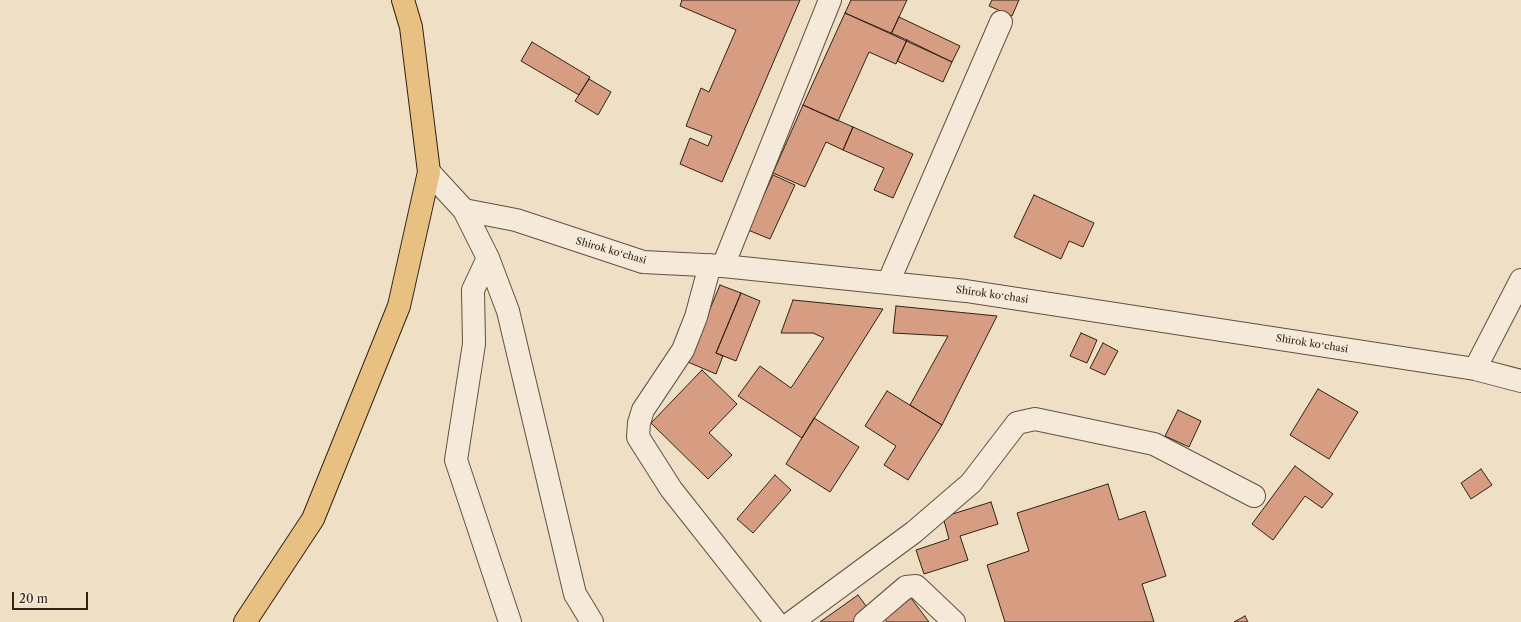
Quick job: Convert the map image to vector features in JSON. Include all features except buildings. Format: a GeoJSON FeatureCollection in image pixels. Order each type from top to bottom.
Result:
{"type":"FeatureCollection","features":[{"type":"Feature","properties":{"kind":"main road"},"geometry":{"type":"LineString","coordinates":[[245,622],[313,520],[399,306],[429,172],[411,27],[403,0]]}},
{"type":"Feature","properties":{"kind":"street"},"geometry":{"type":"LineString","coordinates":[[776,622],[671,489],[638,437],[639,423],[643,410],[683,350],[716,266],[830,0]]}},
{"type":"Feature","properties":{"kind":"street"},"geometry":{"type":"LineString","coordinates":[[888,283],[1001,22]]}},
{"type":"Feature","properties":{"kind":"street"},"geometry":{"type":"LineString","coordinates":[[429,172],[464,210],[488,258],[508,312],[575,594],[592,622]]}},
{"type":"Feature","properties":{"kind":"street","name":"Shirok koʻchasi"},"geometry":{"type":"LineString","coordinates":[[464,210],[516,220],[643,262],[716,266],[966,290],[1475,369],[1521,381]]}},
{"type":"Feature","properties":{"kind":"street"},"geometry":{"type":"LineString","coordinates":[[488,258],[473,290],[474,344],[456,460],[510,622]]}},
{"type":"Feature","properties":{"kind":"street"},"geometry":{"type":"LineString","coordinates":[[1475,369],[1521,280]]}},
{"type":"Feature","properties":{"kind":"street"},"geometry":{"type":"LineString","coordinates":[[792,622],[914,532],[971,483],[1017,423],[1035,420],[1154,444],[1254,496]]}},
{"type":"Feature","properties":{"kind":"street"},"geometry":{"type":"LineString","coordinates":[[865,622],[906,587],[916,586],[954,622]]}}]}
